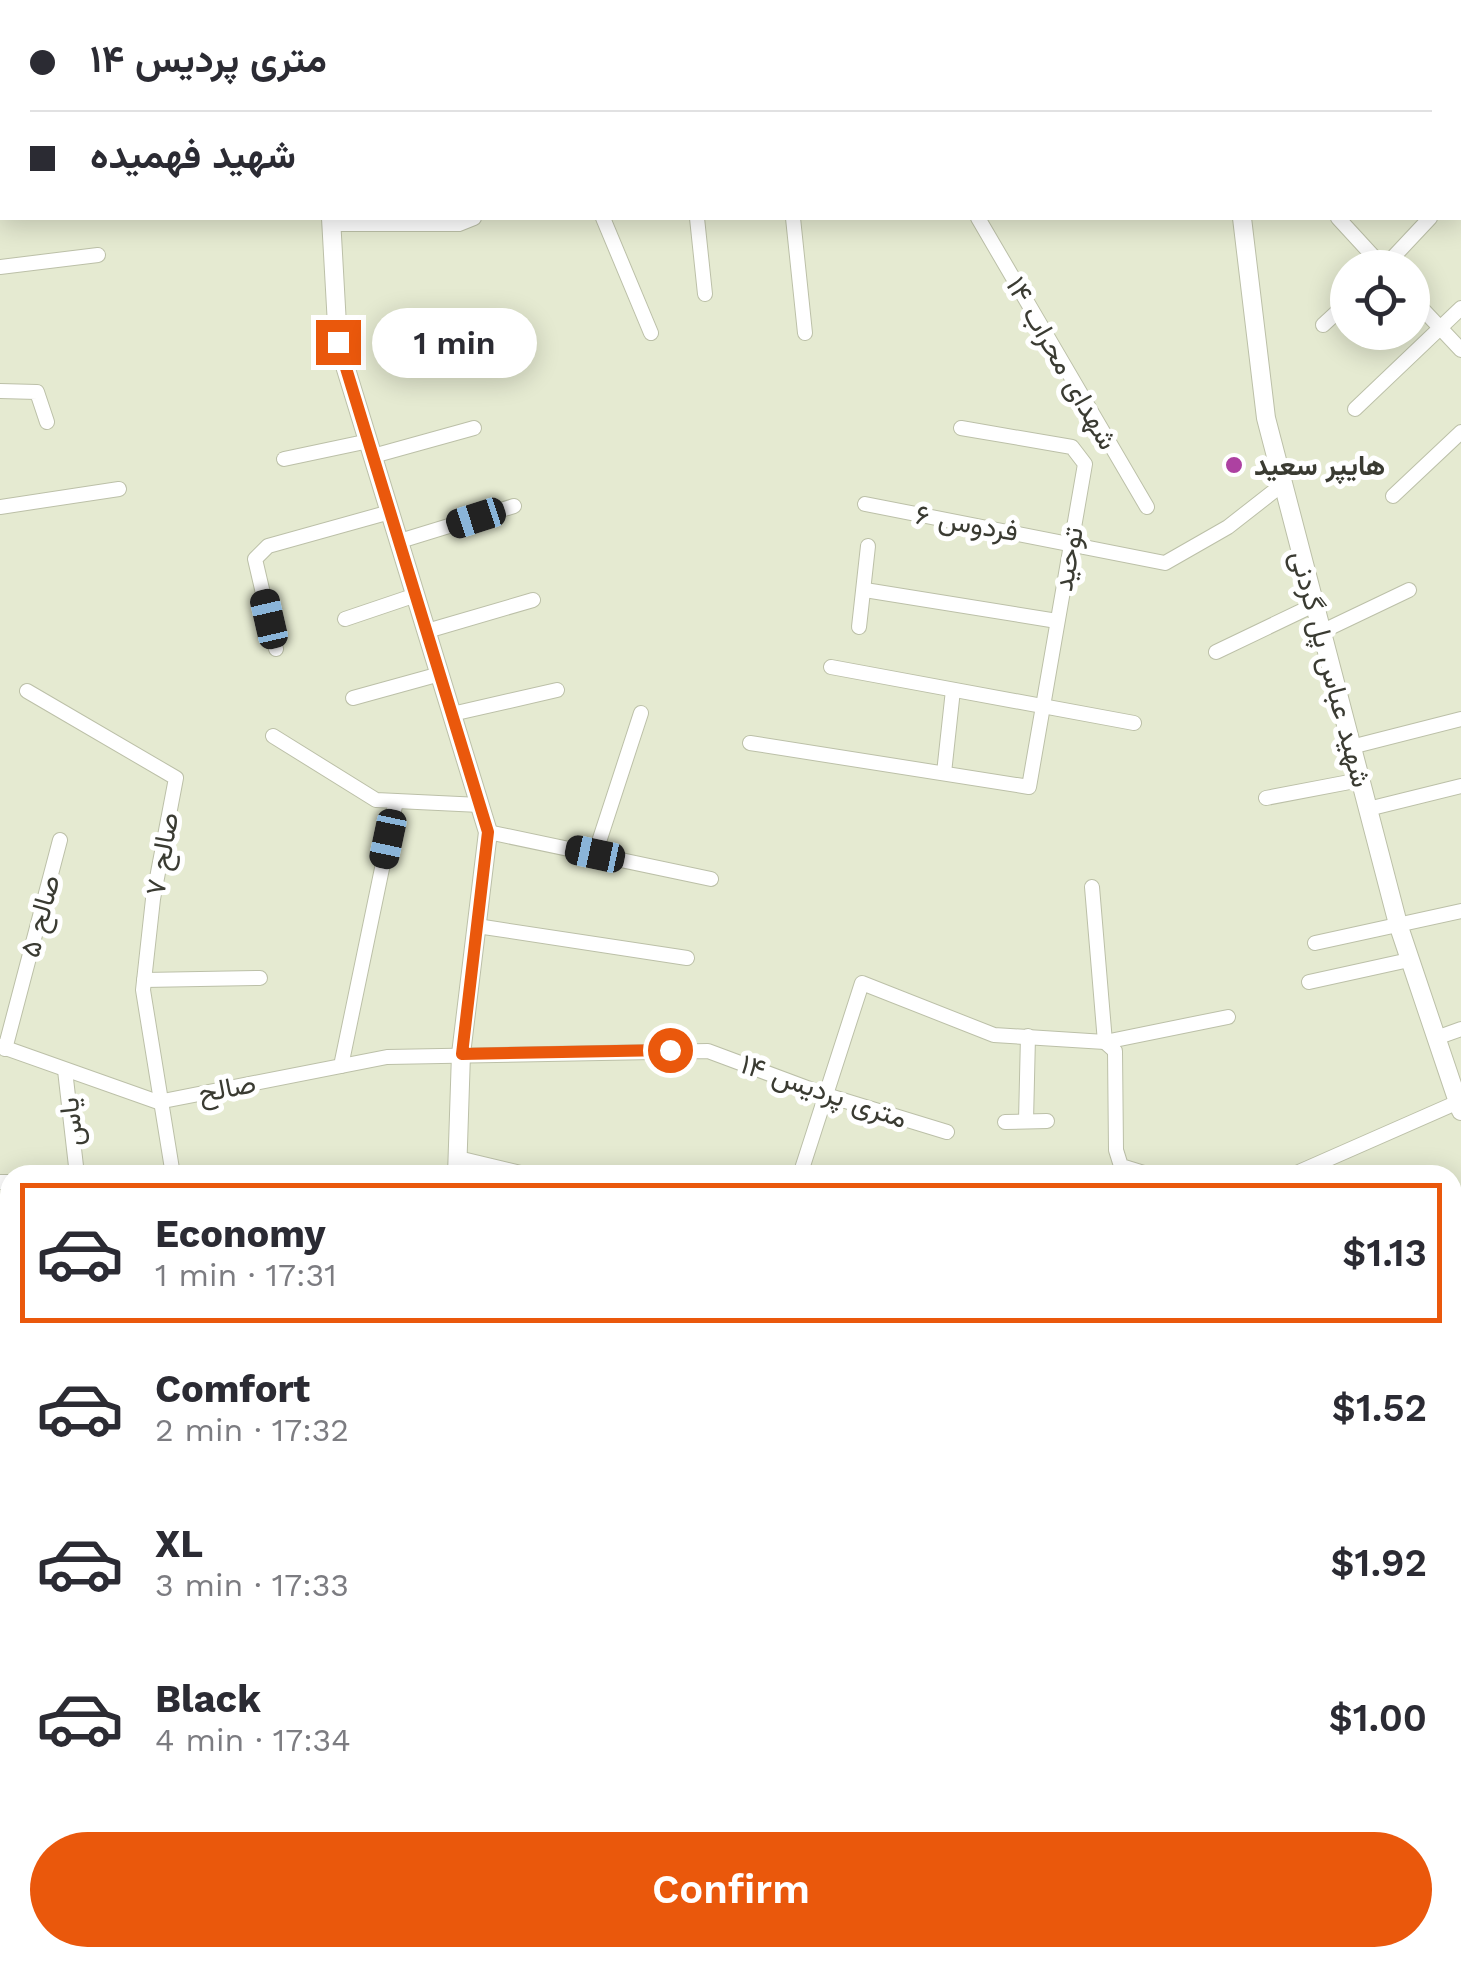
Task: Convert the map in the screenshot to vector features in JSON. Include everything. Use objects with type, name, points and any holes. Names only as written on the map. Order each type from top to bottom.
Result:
[{"type":"street","points":[[604,220],[651,333]]},
{"type":"street","points":[[697,220],[704,294]]},
{"type":"street","points":[[793,220],[806,333]]},
{"type":"street","name":"شهدای محراب ۱۴","points":[[979,220],[1147,507]]},
{"type":"street","name":"شهید عباس پل گردنی","points":[[1242,220],[1266,418],[1282,484],[1398,924],[1459,1106]]},
{"type":"street","points":[[1340,220],[1368,250]]},
{"type":"street","points":[[1400,250],[1428,220]]},
{"type":"street","points":[[458,1165],[462,1054],[488,832],[338,342],[331,221],[466,221]]},
{"type":"street","points":[[0,268],[98,254]]},
{"type":"street","points":[[1355,409],[1461,308]]},
{"type":"street","points":[[1430,317],[1461,350]]},
{"type":"street","points":[[1323,325],[1330,319]]},
{"type":"street","points":[[0,390],[37,392],[47,422]]},
{"type":"street","points":[[284,459],[371,449],[474,428]]},
{"type":"street","name":"توحید","points":[[944,773],[1028,786],[1085,464],[1072,447],[961,428]]},
{"type":"street","points":[[1393,496],[1461,432]]},
{"type":"street","name":"فردوس ۶","points":[[865,504],[1165,563],[1228,527],[1282,484]]},
{"type":"street","points":[[0,507],[119,488]]},
{"type":"street","points":[[400,542],[514,506]]},
{"type":"street","points":[[276,649],[255,559],[268,546],[390,512]]},
{"type":"street","points":[[859,628],[868,546]]},
{"type":"street","points":[[865,590],[1057,621]]},
{"type":"street","points":[[1321,632],[1409,590]]},
{"type":"street","points":[[344,618],[416,595]]},
{"type":"street","points":[[427,631],[534,600]]},
{"type":"street","points":[[1216,652],[1314,604]]},
{"type":"street","points":[[831,667],[1134,723]]},
{"type":"street","points":[[353,698],[440,674]]},
{"type":"street","points":[[452,714],[557,690]]},
{"type":"street","points":[[750,743],[944,773],[953,690]]},
{"type":"street","name":"صالح ۷","points":[[26,691],[176,778],[153,899],[144,980],[158,1102],[170,1165]]},
{"type":"street","points":[[595,854],[641,713]]},
{"type":"street","points":[[1352,747],[1461,719]]},
{"type":"street","points":[[273,736],[376,800],[480,805]]},
{"type":"street","points":[[1266,798],[1360,780]]},
{"type":"street","points":[[1368,808],[1461,786]]},
{"type":"street","points":[[342,1066],[396,801]]},
{"type":"street","points":[[488,832],[711,879]]},
{"type":"street","name":"صالح ۵","points":[[3,1048],[60,840]]},
{"type":"street","points":[[1092,887],[1106,1042],[1116,1051],[1116,1150],[1121,1165]]},
{"type":"street","points":[[1315,943],[1461,910]]},
{"type":"street","points":[[477,926],[687,958]]},
{"type":"street","points":[[1309,982],[1409,960]]},
{"type":"street","points":[[144,980],[260,978]]},
{"type":"street","points":[[803,1165],[862,983],[994,1035],[1106,1042],[1228,1017]]},
{"type":"street","points":[[1436,1038],[1461,1029]]},
{"type":"street","points":[[1026,1121],[1028,1036]]},
{"type":"street","name":"صالح","points":[[3,1048],[158,1102],[387,1056],[462,1054]]},
{"type":"street","name":"۱۴ متری پردیس","points":[[462,1054],[708,1051],[826,1095],[947,1132]]},
{"type":"street","name":"یاس","points":[[65,1070],[75,1165]]},
{"type":"street","points":[[1316,1165],[1459,1106]]},
{"type":"street","points":[[1005,1122],[1048,1121]]},
{"type":"place","name":"هایپر سعید","points":[[1234,465]]},
{"type":"route","points":[[338,342],[488,832],[462,1054],[670,1050]]}]
